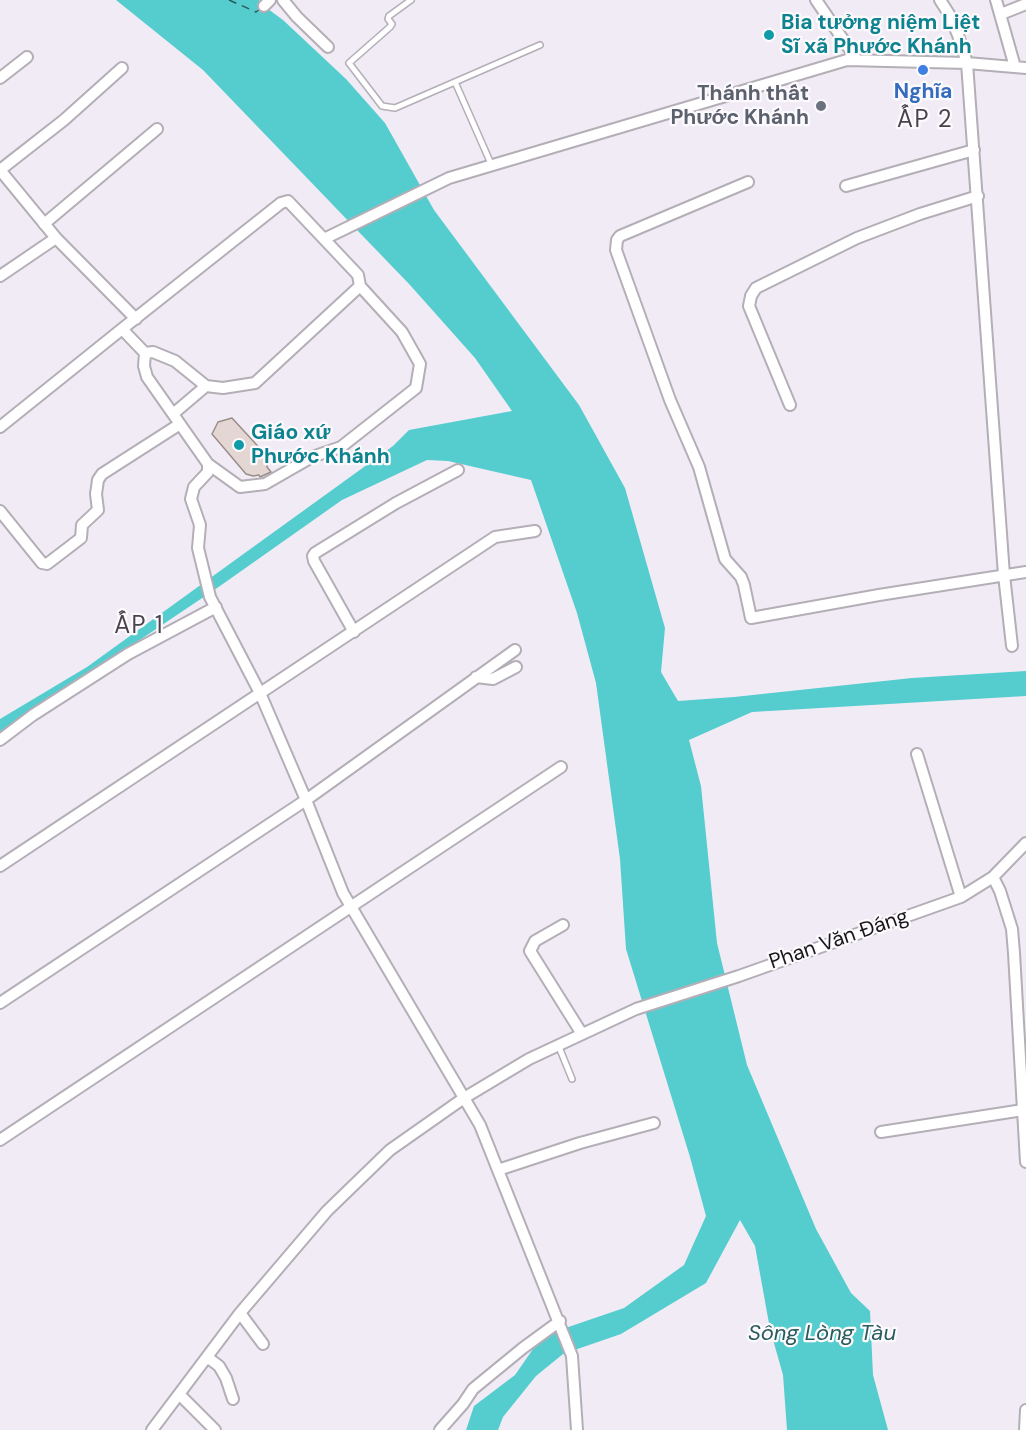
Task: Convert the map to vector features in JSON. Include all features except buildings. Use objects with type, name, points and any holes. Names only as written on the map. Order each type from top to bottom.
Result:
[{"type":"street","points":[[283,0],[328,47]]},
{"type":"street","points":[[816,0],[857,60]]},
{"type":"street","points":[[940,0],[949,14],[967,63],[1004,575],[1012,646]]},
{"type":"street","points":[[324,239],[449,178],[847,60],[967,63],[1021,67],[996,0]]},
{"type":"street","points":[[1001,14],[1026,4]]},
{"type":"street","points":[[0,78],[27,57]]},
{"type":"street","points":[[122,68],[64,120],[0,170],[56,238],[136,319]]},
{"type":"street","points":[[44,224],[157,129]]},
{"type":"street","points":[[846,186],[974,150]]},
{"type":"street","points":[[748,182],[620,236],[616,250],[655,358],[699,467],[725,559],[741,577],[744,585],[751,618],[1026,572]]},
{"type":"street","points":[[790,405],[749,306],[756,288],[856,238],[920,214],[978,196]]},
{"type":"street","points":[[0,427],[122,329],[281,203],[288,201],[358,276],[360,286],[402,332],[420,364],[416,388],[341,447],[312,457],[265,484],[240,487],[208,464],[147,377],[144,366],[145,354],[122,329]]},
{"type":"street","points":[[0,276],[56,238]]},
{"type":"street","points":[[145,354],[153,352],[175,362],[206,386],[222,388],[255,383],[360,286]]},
{"type":"street","points":[[0,511],[45,564],[81,538],[82,525],[98,510],[96,494],[98,480],[102,474],[176,419],[206,386]]},
{"type":"street","points":[[208,464],[208,472],[194,488],[191,499],[200,525],[198,548],[213,602],[260,693],[306,800],[335,876],[350,907],[480,1125],[572,1356],[577,1430]]},
{"type":"street","points":[[354,632],[313,556],[396,503],[458,470]]},
{"type":"street","points":[[0,866],[495,537],[536,531]]},
{"type":"street","points":[[0,740],[33,715],[213,602]]},
{"type":"street","points":[[0,1003],[306,800],[514,650]]},
{"type":"street","points":[[476,677],[492,679],[516,667]]},
{"type":"street","points":[[917,754],[961,897]]},
{"type":"street","points":[[0,1140],[561,767]]},
{"type":"street","name":"Phan Văn Đáng","points":[[152,1430],[207,1356],[243,1317],[334,1203],[390,1150],[467,1102],[529,1059],[559,1047],[636,1009],[739,976],[961,897],[993,877],[1026,843]]},
{"type":"street","points":[[993,877],[1012,929],[1026,1162]]},
{"type":"street","points":[[563,925],[535,941],[530,951],[582,1034]]},
{"type":"street","points":[[881,1132],[1023,1110]]},
{"type":"street","points":[[498,1170],[580,1143],[654,1123]]},
{"type":"street","points":[[243,1317],[260,1340]]},
{"type":"street","points":[[440,1430],[473,1389],[506,1362],[561,1324]]},
{"type":"street","points":[[207,1356],[219,1366],[233,1399]]},
{"type":"street","points":[[179,1394],[215,1430]]},
{"type":"street","points":[[1025,1430],[1026,1410]]},
{"type":"lane","points":[[411,0],[389,16],[392,24],[390,27],[349,63],[382,106],[395,108],[540,45]]},
{"type":"lane","points":[[455,82],[492,166]]},
{"type":"lane","points":[[559,1047],[572,1079]]},
{"type":"water","name":"Sông Lòng Tàu","points":[[116,0],[259,0],[346,79],[385,123],[434,210],[579,405],[625,488],[665,628],[661,672],[678,701],[912,678],[1026,671],[1026,696],[752,712],[689,740],[701,786],[717,943],[747,1065],[816,1229],[851,1293],[870,1311],[873,1375],[888,1430],[787,1430],[783,1375],[770,1329],[755,1246],[740,1220],[706,1283],[621,1334],[563,1354],[536,1376],[503,1417],[498,1430],[466,1430],[474,1406],[515,1375],[542,1336],[624,1308],[684,1265],[706,1216],[626,949],[620,859],[596,683],[577,613],[531,480],[448,461],[427,460],[342,500],[220,586],[0,734],[0,719],[87,667],[393,446],[409,430],[512,411],[475,358],[410,285],[203,70]]},
{"type":"ferry route","points":[[229,0],[256,12],[260,9]]},
{"type":"place","name":"Bia tưởng niệm Liệt Sĩ xã Phước Khánh","points":[[769,35]]},
{"type":"place","name":"Nghĩa","points":[[923,70]]},
{"type":"place","name":"Thánh thất Phước Khánh","points":[[821,106]]},
{"type":"place","name":"Giáo xứ Phước Khánh","points":[[239,445]]},
{"type":"district","name":"ẤP 2","points":[[925,121]]},
{"type":"district","name":"ẤP 1","points":[[139,627]]}]
